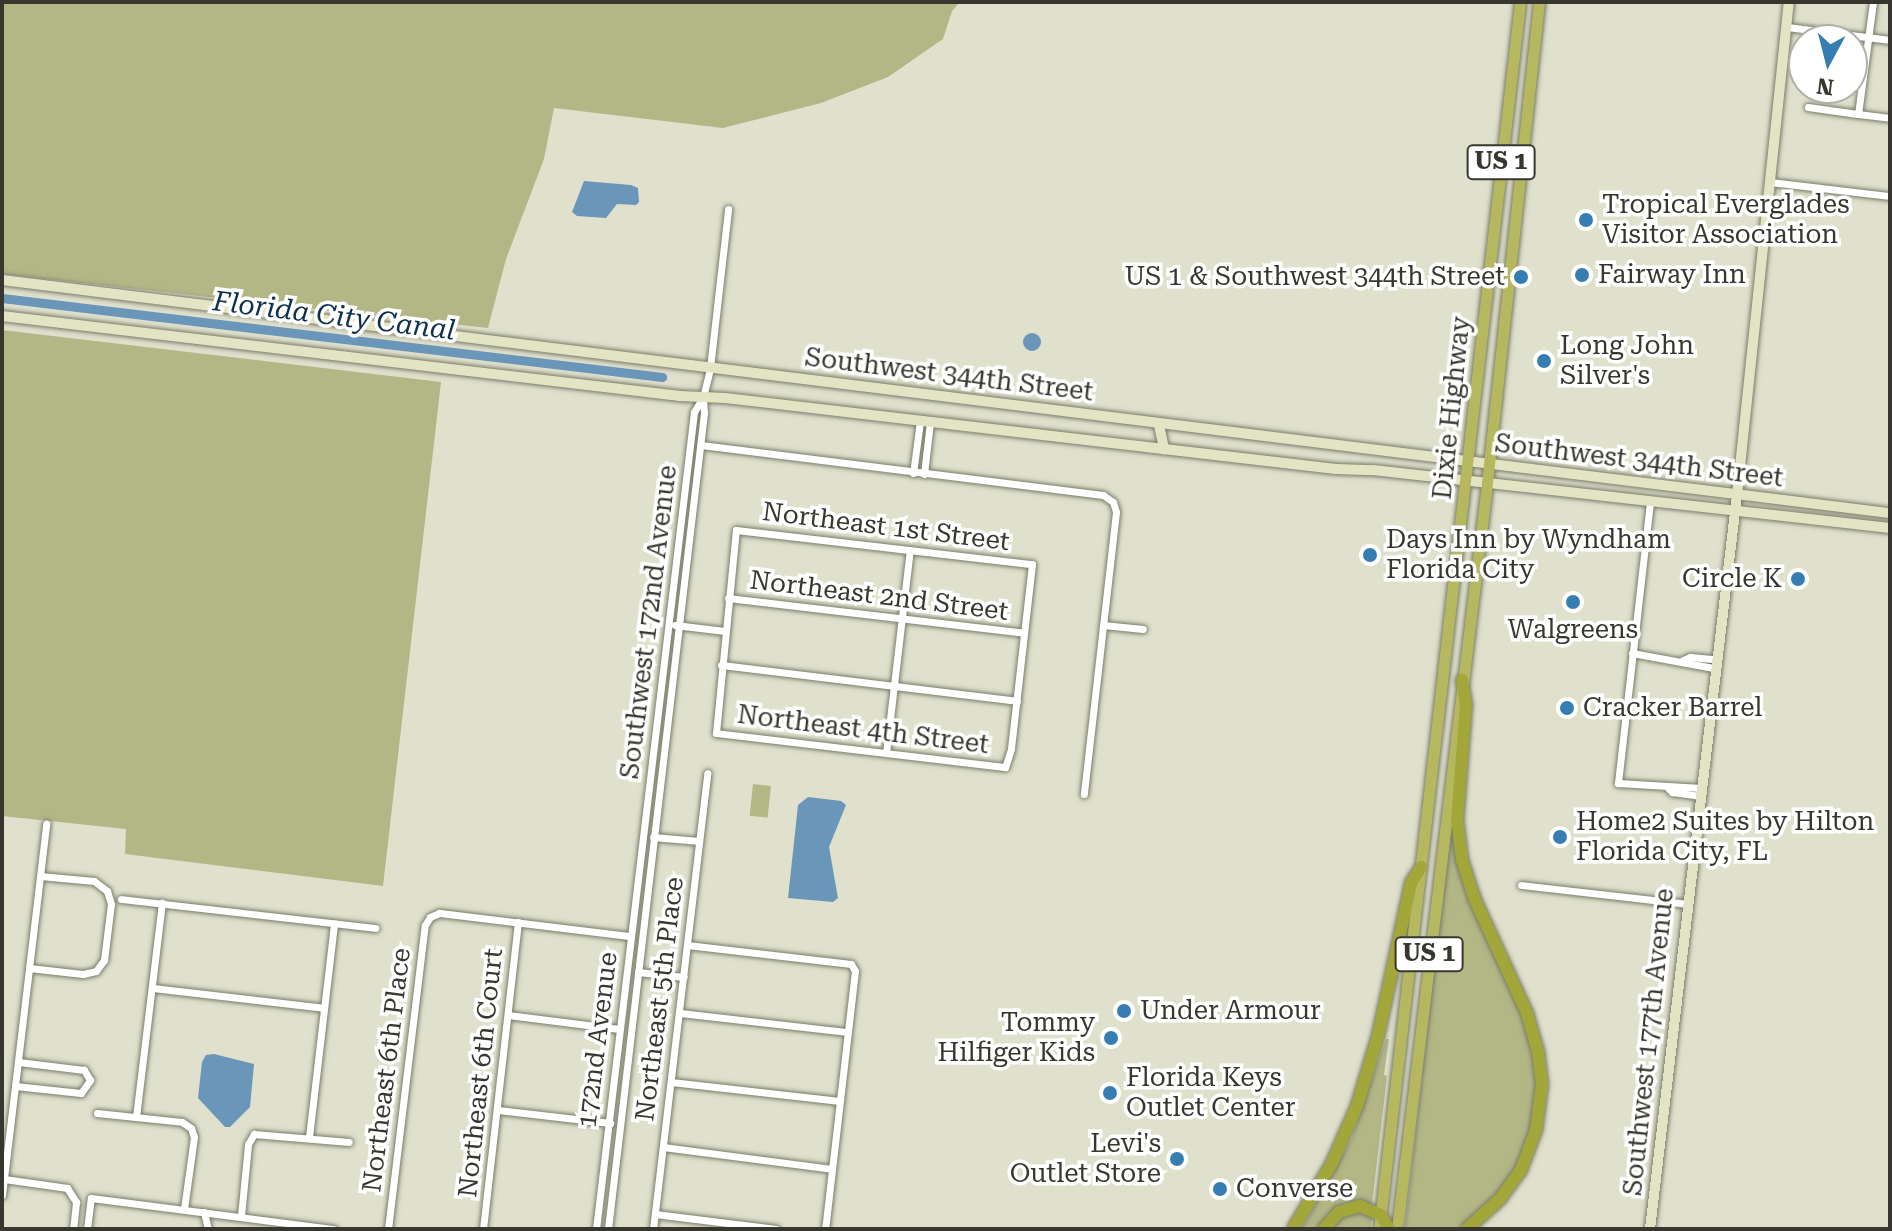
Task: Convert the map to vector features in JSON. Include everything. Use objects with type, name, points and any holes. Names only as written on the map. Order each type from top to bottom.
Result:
[{"type":"highway","name":"Dixie Highway","points":[[1421,867],[1520,2]]},
{"type":"highway","name":"Dixie Highway","points":[[1462,680],[1487,483],[1539,2]]},
{"type":"highway","name":"US 1","points":[[1397,1229],[1462,680]]},
{"type":"highway","points":[[1462,680],[1466,704],[1457,820],[1462,860],[1475,900],[1527,1013],[1538,1052],[1542,1084],[1536,1130],[1521,1170],[1501,1198],[1467,1229]]},
{"type":"highway","name":"US 1","points":[[1380,1222],[1421,867]]},
{"type":"highway","points":[[1293,1229],[1332,1163],[1362,1091],[1378,1036],[1411,883],[1421,867]]},
{"type":"highway","points":[[1324,1229],[1349,1207],[1366,1207],[1389,1229]]},
{"type":"main road","name":"Southwest 177th Avenue","points":[[1650,1229],[1737,495],[1789,2]]},
{"type":"main road","name":"Southwest 344th Street","points":[[2,280],[1890,513]]},
{"type":"main road","name":"Southwest 344th Street","points":[[2,316],[1151,448],[1890,528]]},
{"type":"main road","points":[[1151,448],[1159,425]]},
{"type":"main road","points":[[1159,425],[1164,449]]},
{"type":"street","points":[[1858,114],[1873,2]]},
{"type":"street","points":[[1787,27],[1890,40]]},
{"type":"street","points":[[1808,107],[1890,118]]},
{"type":"street","points":[[1770,182],[1890,196]]},
{"type":"street","name":"Southwest 172nd Avenue","points":[[652,855],[701,445],[703,397],[710,368],[728,209]]},
{"type":"street","name":"Southwest 172nd Avenue","points":[[640,855],[694,412],[703,397]]},
{"type":"street","points":[[913,473],[925,421]]},
{"type":"street","points":[[924,474],[925,421]]},
{"type":"street","points":[[701,445],[716,450],[1108,498],[1116,512],[1084,794]]},
{"type":"street","points":[[1650,502],[1618,783],[1668,788],[1677,794],[1700,792]]},
{"type":"street","name":"Northeast 1st Street","points":[[728,598],[736,530],[1032,564],[1024,633]]},
{"type":"street","points":[[886,753],[910,550]]},
{"type":"street","points":[[728,598],[721,665],[1017,701],[1024,633]]},
{"type":"street","name":"Northeast 2nd Street","points":[[728,598],[1024,633]]},
{"type":"street","points":[[670,624],[725,631]]},
{"type":"street","points":[[1103,625],[1143,629]]},
{"type":"street","points":[[1632,653],[1683,660],[1692,665],[1715,664]]},
{"type":"street","name":"Northeast 4th Street","points":[[721,665],[716,733],[1005,767],[1011,749],[1017,701]]},
{"type":"street","name":"Northeast 5th Place","points":[[653,1229],[707,773]]},
{"type":"street","points":[[2,1195],[46,824]]},
{"type":"street","points":[[642,837],[699,841]]},
{"type":"street","name":"172nd Avenue","points":[[596,1229],[640,855]]},
{"type":"street","name":"172nd Avenue","points":[[608,1229],[652,855]]},
{"type":"street","points":[[29,968],[83,974],[96,971],[104,960],[111,904],[107,891],[94,881],[40,876]]},
{"type":"street","points":[[1521,885],[1687,904]]},
{"type":"street","points":[[121,899],[375,928]]},
{"type":"street","points":[[136,1117],[162,903]]},
{"type":"street","name":"Northeast 6th Place","points":[[388,1229],[425,925],[430,917],[439,913],[518,922]]},
{"type":"street","points":[[518,922],[630,936]]},
{"type":"street","name":"Northeast 6th Court","points":[[483,1229],[518,922]]},
{"type":"street","points":[[309,1137],[334,923]]},
{"type":"street","points":[[687,945],[851,964],[855,971],[825,1229]]},
{"type":"street","points":[[638,972],[684,977]]},
{"type":"street","points":[[152,988],[324,1008]]},
{"type":"street","points":[[680,1013],[848,1032]]},
{"type":"street","points":[[508,1015],[619,1029]]},
{"type":"street","points":[[15,1086],[81,1093],[90,1080],[84,1070],[18,1062]]},
{"type":"street","points":[[671,1082],[840,1101]]},
{"type":"street","points":[[498,1110],[621,1124]]},
{"type":"street","points":[[97,1113],[182,1122],[191,1128],[194,1137],[184,1209]]},
{"type":"street","points":[[241,1216],[248,1144],[254,1134],[349,1142]]},
{"type":"street","points":[[663,1147],[832,1169]]},
{"type":"street","points":[[4,1179],[67,1188],[76,1202],[73,1229]]},
{"type":"street","points":[[87,1229],[91,1198],[334,1228]]},
{"type":"street","points":[[204,1212],[211,1229]]},
{"type":"street","points":[[655,1214],[776,1229]]},
{"type":"street","points":[[211,1229],[221,1215]]},
{"type":"green space","points":[[2,2],[960,2],[952,11],[943,39],[888,77],[821,103],[723,128],[554,108],[544,159],[506,259],[488,328],[2,274]]},
{"type":"green space","points":[[2,330],[441,382],[383,886],[125,854],[126,829],[2,816]]},
{"type":"green space","points":[[753,784],[771,786],[768,818],[750,816]]},
{"type":"green space","points":[[1449,836],[1454,837],[1526,1023],[1537,1075],[1534,1120],[1518,1164],[1500,1191],[1468,1221],[1457,1229],[1405,1229]]},
{"type":"green space","points":[[1386,1039],[1389,1039],[1384,1075],[1387,1076],[1372,1204],[1358,1201],[1345,1203],[1331,1212],[1317,1229],[1302,1229],[1352,1138]]},
{"type":"green space","points":[[1355,1210],[1372,1213],[1371,1229],[1328,1229],[1337,1219]]},
{"type":"water","points":[[584,181],[631,185],[638,188],[639,202],[636,205],[617,204],[606,218],[577,216],[572,212]]},
{"type":"water","points":[[1028,333],[1036,333],[1041,342],[1039,349],[1028,351],[1023,346],[1023,338]]},
{"type":"water","points":[[808,797],[841,801],[846,805],[829,847],[838,898],[833,902],[788,898],[798,805]]},
{"type":"water","points":[[214,1054],[254,1064],[250,1107],[230,1127],[225,1127],[198,1098],[202,1062],[206,1055]]},
{"type":"waterway","name":"Florida City Canal","points":[[2,298],[662,377]]},
{"type":"place","name":"Tropical Everglades Visitor Association","points":[[1586,220]]},
{"type":"place","name":"Fairway Inn","points":[[1582,275]]},
{"type":"place","name":"US 1 & Southwest 344th Street","points":[[1521,277]]},
{"type":"place","name":"Long John Silver's","points":[[1544,361]]},
{"type":"place","name":"Days Inn by Wyndham Florida City","points":[[1370,555]]},
{"type":"place","name":"Circle K","points":[[1798,579]]},
{"type":"place","name":"Walgreens","points":[[1573,602]]},
{"type":"place","name":"Cracker Barrel","points":[[1567,708]]},
{"type":"place","name":"Home2 Suites by Hilton Florida City, FL","points":[[1560,837]]},
{"type":"place","name":"Under Armour","points":[[1124,1011]]},
{"type":"place","name":"Tommy Hilfiger Kids","points":[[1111,1038]]},
{"type":"place","name":"Florida Keys Outlet Center","points":[[1110,1093]]},
{"type":"place","name":"Levi's Outlet Store","points":[[1177,1159]]},
{"type":"place","name":"Converse","points":[[1220,1189]]}]
